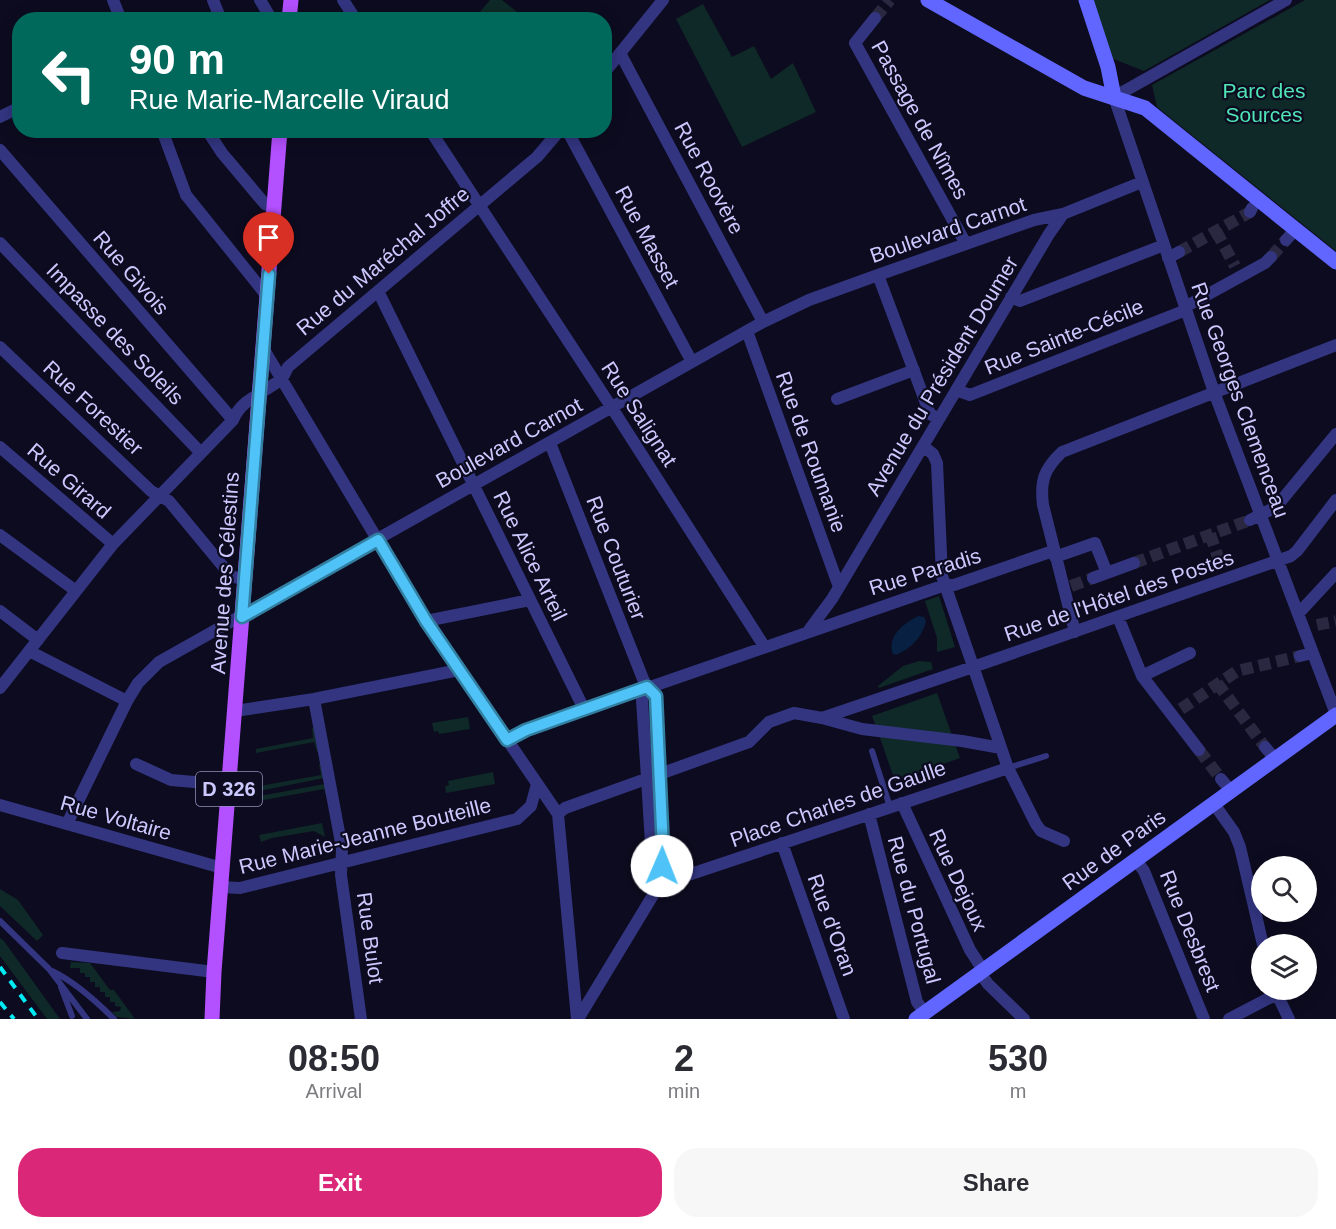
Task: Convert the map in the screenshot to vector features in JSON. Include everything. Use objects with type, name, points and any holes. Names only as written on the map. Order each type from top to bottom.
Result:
[{"type":"main road","name":"Avenue des Célestins","points":[[212,1019],[279,138]]},
{"type":"street","points":[[612,63],[663,0]]},
{"type":"street","points":[[928,0],[1084,88],[1145,108],[1291,235],[1336,262]]},
{"type":"street","points":[[1086,0],[1108,67],[1114,97]]},
{"type":"street","points":[[1114,97],[1286,0]]},
{"type":"street","name":"Passage de Nîmes","points":[[875,18],[855,43],[966,244]]},
{"type":"street","name":"Rue Roovère","points":[[620,53],[762,322]]},
{"type":"street","name":"Rue Georges Clemenceau","points":[[1114,97],[1164,245],[1174,255],[1185,308],[1255,518],[1278,561],[1336,715]]},
{"type":"street","points":[[165,138],[186,195],[267,296]]},
{"type":"street","points":[[212,138],[265,204],[274,209]]},
{"type":"street","name":"Rue Salignat","points":[[435,138],[764,646]]},
{"type":"street","name":"Rue du Maréchal Joffre","points":[[0,688],[113,544],[233,420],[236,411],[260,392],[282,379],[288,368],[537,157],[553,138]]},
{"type":"street","name":"Rue Masset","points":[[571,138],[692,362]]},
{"type":"street","name":"Rue Givois","points":[[0,150],[233,420]]},
{"type":"street","points":[[1064,214],[1142,182]]},
{"type":"street","name":"Boulevard Carnot","points":[[67,824],[127,701],[138,683],[159,662],[762,322],[809,300],[878,274],[1034,220],[1064,214]]},
{"type":"street","name":"Avenue du Président Doumer","points":[[809,631],[839,587],[1049,234],[1064,214]]},
{"type":"street","name":"Impasse des Soleils","points":[[0,243],[201,453]]},
{"type":"street","points":[[1011,297],[1020,301],[1164,245]]},
{"type":"street","name":"Rue Sainte-Cécile","points":[[956,390],[970,395],[1185,308],[1238,271],[1264,263],[1270,257]]},
{"type":"street","points":[[878,274],[930,414],[939,419]]},
{"type":"street","name":"Rue Alice Arteil","points":[[378,291],[584,709]]},
{"type":"street","name":"Rue de Roumanie","points":[[747,331],[839,587]]},
{"type":"street","points":[[1075,632],[1067,587],[1054,554],[1041,489],[1045,473],[1051,462],[1062,452],[1336,345]]},
{"type":"street","name":"Rue Forestier","points":[[0,348],[159,496],[169,501],[231,576],[245,580]]},
{"type":"street","points":[[263,348],[426,621],[556,812],[578,1019]]},
{"type":"street","points":[[837,399],[914,370]]},
{"type":"street","points":[[233,420],[258,417]]},
{"type":"street","points":[[1255,518],[1276,507],[1336,434]]},
{"type":"street","name":"Rue Couturier","points":[[550,443],[647,687]]},
{"type":"street","points":[[923,446],[933,454],[937,463],[942,576],[1008,768],[1041,831],[1064,841]]},
{"type":"street","name":"Rue Girard","points":[[0,447],[113,544]]},
{"type":"street","name":"Rue de l'Hôtel des Postes","points":[[973,667],[1118,617],[1224,574],[1291,556],[1336,500]]},
{"type":"street","points":[[0,535],[76,591]]},
{"type":"street","name":"Rue Paradis","points":[[809,631],[945,585],[954,585],[1095,543],[1107,573]]},
{"type":"street","points":[[1093,578],[1134,563]]},
{"type":"street","points":[[1298,614],[1336,573]]},
{"type":"street","points":[[426,621],[530,600]]},
{"type":"street","points":[[0,611],[38,640]]},
{"type":"street","points":[[1118,617],[1142,676],[1177,712],[1199,750]]},
{"type":"street","points":[[1304,628],[1317,625]]},
{"type":"street","points":[[507,740],[526,730],[584,709],[809,631]]},
{"type":"street","points":[[29,651],[127,701]]},
{"type":"street","points":[[1142,676],[1190,653]]},
{"type":"street","points":[[1300,656],[1313,653]]},
{"type":"street","name":"Place Charles de Gaulle","points":[[822,717],[973,667]]},
{"type":"street","points":[[235,711],[314,699],[459,670]]},
{"type":"street","points":[[578,1019],[661,882],[663,850],[656,696],[647,687]]},
{"type":"street","points":[[647,687],[642,700],[646,778],[652,860],[661,882]]},
{"type":"street","name":"Rue Bulot","points":[[314,699],[342,848],[341,875],[362,1019]]},
{"type":"street","name":"Place Charles de Gaulle","points":[[556,812],[749,742],[769,722],[794,712],[822,717],[862,729],[1001,748]]},
{"type":"street","name":"Rue de Paris","points":[[921,1016],[1214,804],[1231,791],[1270,753],[1336,715]]},
{"type":"street","points":[[136,764],[171,780],[229,785]]},
{"type":"street","name":"Place Charles de Gaulle","points":[[661,882],[682,877],[1008,768]]},
{"type":"street","points":[[1221,779],[1231,791]]},
{"type":"street","name":"Rue Marie-Jeanne Bouteille","points":[[221,887],[240,888],[518,819],[531,806],[537,784]]},
{"type":"street","name":"Rue Dejoux","points":[[902,803],[988,984],[1024,1019]]},
{"type":"street","name":"Rue Voltaire","points":[[0,804],[222,868]]},
{"type":"street","points":[[1214,804],[1234,832],[1240,847],[1260,934]]},
{"type":"street","name":"Rue du Portugal","points":[[869,814],[921,1016]]},
{"type":"street","name":"Rue d'Oran","points":[[782,843],[844,1019]]},
{"type":"street","name":"Rue Desbrest","points":[[1136,860],[1144,871],[1204,1019]]},
{"type":"street","points":[[62,953],[214,972]]},
{"type":"street","points":[[1228,1019],[1262,1000]]},
{"type":"street","points":[[1280,1000],[1289,1019]]},
{"type":"lane","points":[[872,751],[890,807]]},
{"type":"lane","points":[[1008,768],[1046,756]]},
{"type":"lane","points":[[0,921],[49,969],[86,1019]]},
{"type":"lane","points":[[49,969],[65,977],[114,1019]]},
{"type":"lane","points":[[59,981],[72,1016]]},
{"type":"green space","points":[[490,0],[502,0],[517,12],[480,12]]},
{"type":"green space","points":[[1092,0],[1270,0],[1144,71],[1111,58]]},
{"type":"green space","name":"Parc des Sources","points":[[1305,0],[1336,0],[1336,251],[1157,107],[1152,85]]},
{"type":"green space","points":[[703,4],[732,57],[754,46],[771,79],[793,63],[816,112],[742,147],[676,19]]},
{"type":"green space","points":[[939,596],[955,647],[937,652],[937,638],[925,601]]},
{"type":"green space","points":[[919,661],[931,662],[933,669],[879,688],[878,686],[903,666]]},
{"type":"green space","points":[[937,693],[953,738],[877,729],[872,716]]},
{"type":"green space","points":[[468,717],[470,729],[439,734],[438,731],[434,732],[432,723]]},
{"type":"green space","points":[[312,728],[314,728],[318,752],[314,742],[256,753],[256,749],[313,738]]},
{"type":"green space","points":[[879,735],[954,741],[960,758],[895,781]]},
{"type":"green space","points":[[319,764],[321,764],[324,778],[254,792],[254,787],[321,775]]},
{"type":"green space","points":[[493,772],[495,784],[446,793],[445,786],[449,785],[448,781]]},
{"type":"green space","points":[[325,784],[327,799],[324,789],[253,802],[254,797]]},
{"type":"green space","points":[[322,823],[325,837],[314,831],[261,842],[259,835]]},
{"type":"green space","points":[[0,889],[18,900],[43,935],[37,941],[0,906]]},
{"type":"green space","points":[[0,938],[60,1019],[47,1019],[0,956]]},
{"type":"green space","points":[[71,962],[90,963],[135,1019],[117,1017],[112,1012],[120,1011],[121,1007],[115,1006],[115,1002],[110,1002],[110,997],[105,997],[105,992],[100,992],[100,987],[95,987],[95,982],[90,982],[90,977],[85,977],[85,973],[80,973],[80,968],[70,968]]},
{"type":"water","points":[[918,616],[924,617],[926,621],[919,637],[906,649],[896,655],[893,654],[891,648],[894,636],[907,622]]},
{"type":"tunnel","points":[[875,18],[890,0]]},
{"type":"tunnel","points":[[1179,252],[1250,212]]},
{"type":"tunnel","points":[[1216,231],[1235,266]]},
{"type":"tunnel","points":[[1271,257],[1286,240]]},
{"type":"tunnel","points":[[1134,563],[1250,520]]},
{"type":"tunnel","points":[[1210,534],[1222,569]]},
{"type":"tunnel","points":[[1071,586],[1093,578]]},
{"type":"tunnel","points":[[1317,625],[1336,621]]},
{"type":"tunnel","points":[[1181,709],[1237,671],[1300,656]]},
{"type":"tunnel","points":[[1217,683],[1265,747]]},
{"type":"tunnel","points":[[1199,750],[1221,779]]},
{"type":"railway","points":[[0,967],[38,1019]]},
{"type":"railway","points":[[0,1002],[14,1019]]},
{"type":"route","points":[[269,274],[242,617],[378,540],[426,621],[507,740],[526,730],[647,687],[656,696],[662,866]]}]
